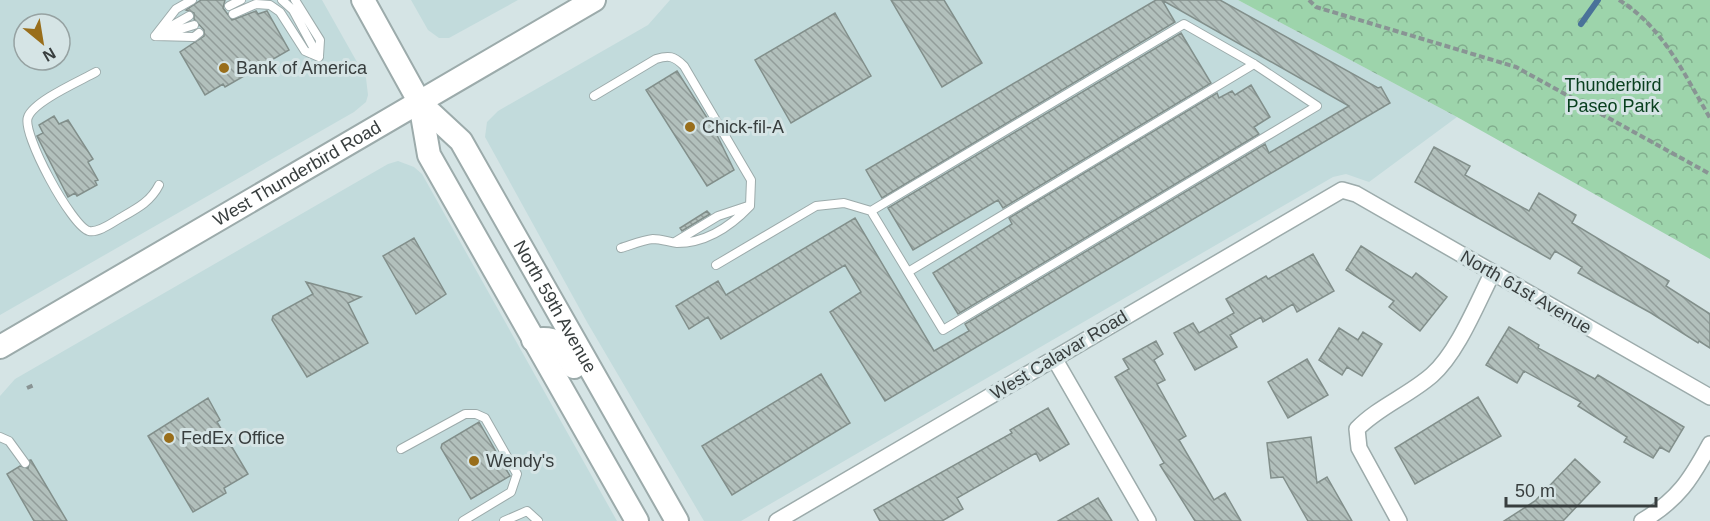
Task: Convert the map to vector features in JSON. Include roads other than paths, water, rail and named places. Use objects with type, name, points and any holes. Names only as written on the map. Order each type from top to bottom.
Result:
[{"type":"main road","name":"North 59th Avenue","points":[[363,0],[420,103],[461,141],[677,521]]},
{"type":"main road","name":"West Thunderbird Road","points":[[0,347],[594,0]]},
{"type":"main road","name":"North 59th Avenue","points":[[420,103],[429,155],[637,521]]},
{"type":"main road","points":[[533,340],[548,337],[554,339],[561,346],[582,382],[609,401]]},
{"type":"street","name":"North 61st Avenue","points":[[1342,190],[1356,195],[1493,272],[1710,397]]},
{"type":"street","name":"West Calavar Road","points":[[777,521],[1342,190]]},
{"type":"street","points":[[1399,521],[1359,448],[1357,429],[1368,418],[1411,392],[1434,374],[1452,348],[1493,272]]},
{"type":"street","points":[[1054,358],[1148,521]]},
{"type":"street","points":[[1642,521],[1671,502],[1690,481],[1710,444]]},
{"type":"lane","points":[[155,36],[176,9],[192,0]]},
{"type":"lane","points":[[229,6],[241,0]]},
{"type":"lane","points":[[282,0],[293,10],[319,57]]},
{"type":"lane","points":[[295,0],[320,40],[319,57]]},
{"type":"lane","points":[[233,14],[256,4],[270,5],[285,18],[305,51],[319,57]]},
{"type":"lane","points":[[155,36],[189,16]]},
{"type":"lane","points":[[716,265],[816,206],[844,203],[871,211],[943,330],[1317,106],[1254,64],[1184,24],[871,211]]},
{"type":"lane","points":[[155,36],[194,25]]},
{"type":"lane","points":[[155,36],[194,36],[199,33]]},
{"type":"lane","points":[[594,96],[656,59],[666,56],[675,57],[684,66],[751,180],[750,206],[736,220],[713,235],[693,242],[674,243],[652,239],[621,248]]},
{"type":"lane","points":[[908,272],[1254,64]]},
{"type":"lane","points":[[96,72],[33,110],[26,122],[30,141],[76,222],[88,231],[97,231],[146,203],[153,198],[159,185]]},
{"type":"lane","points":[[674,243],[718,216],[750,206]]},
{"type":"lane","points":[[401,450],[465,414],[476,414],[485,418],[517,474],[516,483],[512,492],[463,521]]},
{"type":"lane","points":[[0,437],[9,441],[25,464]]},
{"type":"lane","points":[[504,521],[527,512],[538,521]]},
{"type":"waterway","points":[[1581,24],[1598,0]]},
{"type":"place","name":"Bank of America","points":[[224,68]]},
{"type":"place","name":"Chick-fil-A","points":[[690,127]]},
{"type":"place","name":"FedEx Office","points":[[169,438]]},
{"type":"place","name":"Wendy's","points":[[474,461]]},
{"type":"park label","name":"Thunderbird Paseo Park","points":[[1613,95]]}]
